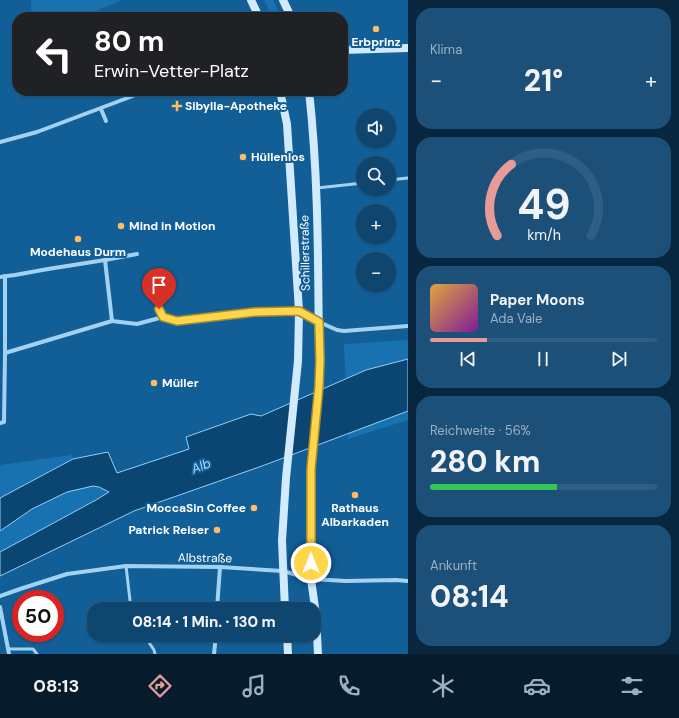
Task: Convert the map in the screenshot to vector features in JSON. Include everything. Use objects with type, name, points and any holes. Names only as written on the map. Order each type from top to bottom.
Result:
[{"type":"main road","points":[[251,0],[257,12]]},
{"type":"main road","points":[[283,0],[289,12]]},
{"type":"main road","points":[[348,50],[408,48]]},
{"type":"main road","name":"Schillerstraße","points":[[281,96],[287,124],[299,311],[296,392],[286,478],[282,541],[285,602]]},
{"type":"main road","name":"Schillerstraße","points":[[309,96],[312,118],[316,188],[320,360],[311,469],[311,579],[316,614],[318,654]]},
{"type":"main road","points":[[287,642],[288,654]]},
{"type":"street","points":[[0,142],[37,132],[134,96]]},
{"type":"street","points":[[101,109],[106,121]]},
{"type":"street","points":[[2,422],[5,353],[2,276],[136,254]]},
{"type":"street","points":[[105,260],[112,321]]},
{"type":"street","points":[[5,353],[112,321],[137,324],[163,317]]},
{"type":"street","points":[[319,322],[344,332],[408,326]]},
{"type":"street","name":"Albstraße","points":[[0,596],[67,574],[126,566],[220,567],[283,572],[311,579],[408,581]]},
{"type":"street","points":[[218,602],[220,567]]},
{"type":"street","points":[[0,607],[9,654]]},
{"type":"street","points":[[214,654],[215,642]]},
{"type":"lane","points":[[396,179],[408,178]]},
{"type":"lane","points":[[316,188],[356,184]]},
{"type":"lane","points":[[159,300],[159,309],[163,317],[177,321],[255,312],[299,311],[319,322]]},
{"type":"lane","points":[[126,566],[130,602]]},
{"type":"lane","points":[[149,642],[155,654]]},
{"type":"lane","points":[[8,649],[33,649],[37,654]]},
{"type":"shaded area","points":[[31,0],[122,0],[94,12],[31,12]]},
{"type":"shaded area","points":[[264,0],[273,0],[278,10],[270,12]]},
{"type":"shaded area","points":[[408,340],[408,420],[348,439],[344,344]]},
{"type":"shaded area","points":[[72,455],[73,459],[1,497],[0,465]]},
{"type":"shaded area","points":[[93,486],[109,491],[96,500],[0,552],[0,531],[32,509],[67,492]]},
{"type":"water","name":"Alb","points":[[408,359],[408,411],[262,466],[134,511],[0,576],[0,552],[109,492],[93,486],[67,492],[32,509],[0,531],[0,498],[73,459],[108,452],[117,473],[189,449],[186,437],[251,414],[261,416],[366,370]]},
{"type":"place","name":"Erbprinz","points":[[376,29]]},
{"type":"place","name":"Sibylla-Apotheke","points":[[177,106]]},
{"type":"place","name":"Hüllenlos","points":[[243,157]]},
{"type":"place","name":"Mind in Motion","points":[[121,226]]},
{"type":"place","name":"Modehaus Durm","points":[[78,239]]},
{"type":"place","name":"Müller","points":[[154,383]]},
{"type":"place","name":"Rathaus Albarkaden","points":[[355,495]]},
{"type":"place","name":"MoccaSin Coffee","points":[[254,508]]},
{"type":"place","name":"Patrick Reiser","points":[[217,530]]},
{"type":"route","points":[[159,309],[163,317],[177,321],[255,312],[299,311],[319,322],[319,386],[311,469],[311,563]]}]
